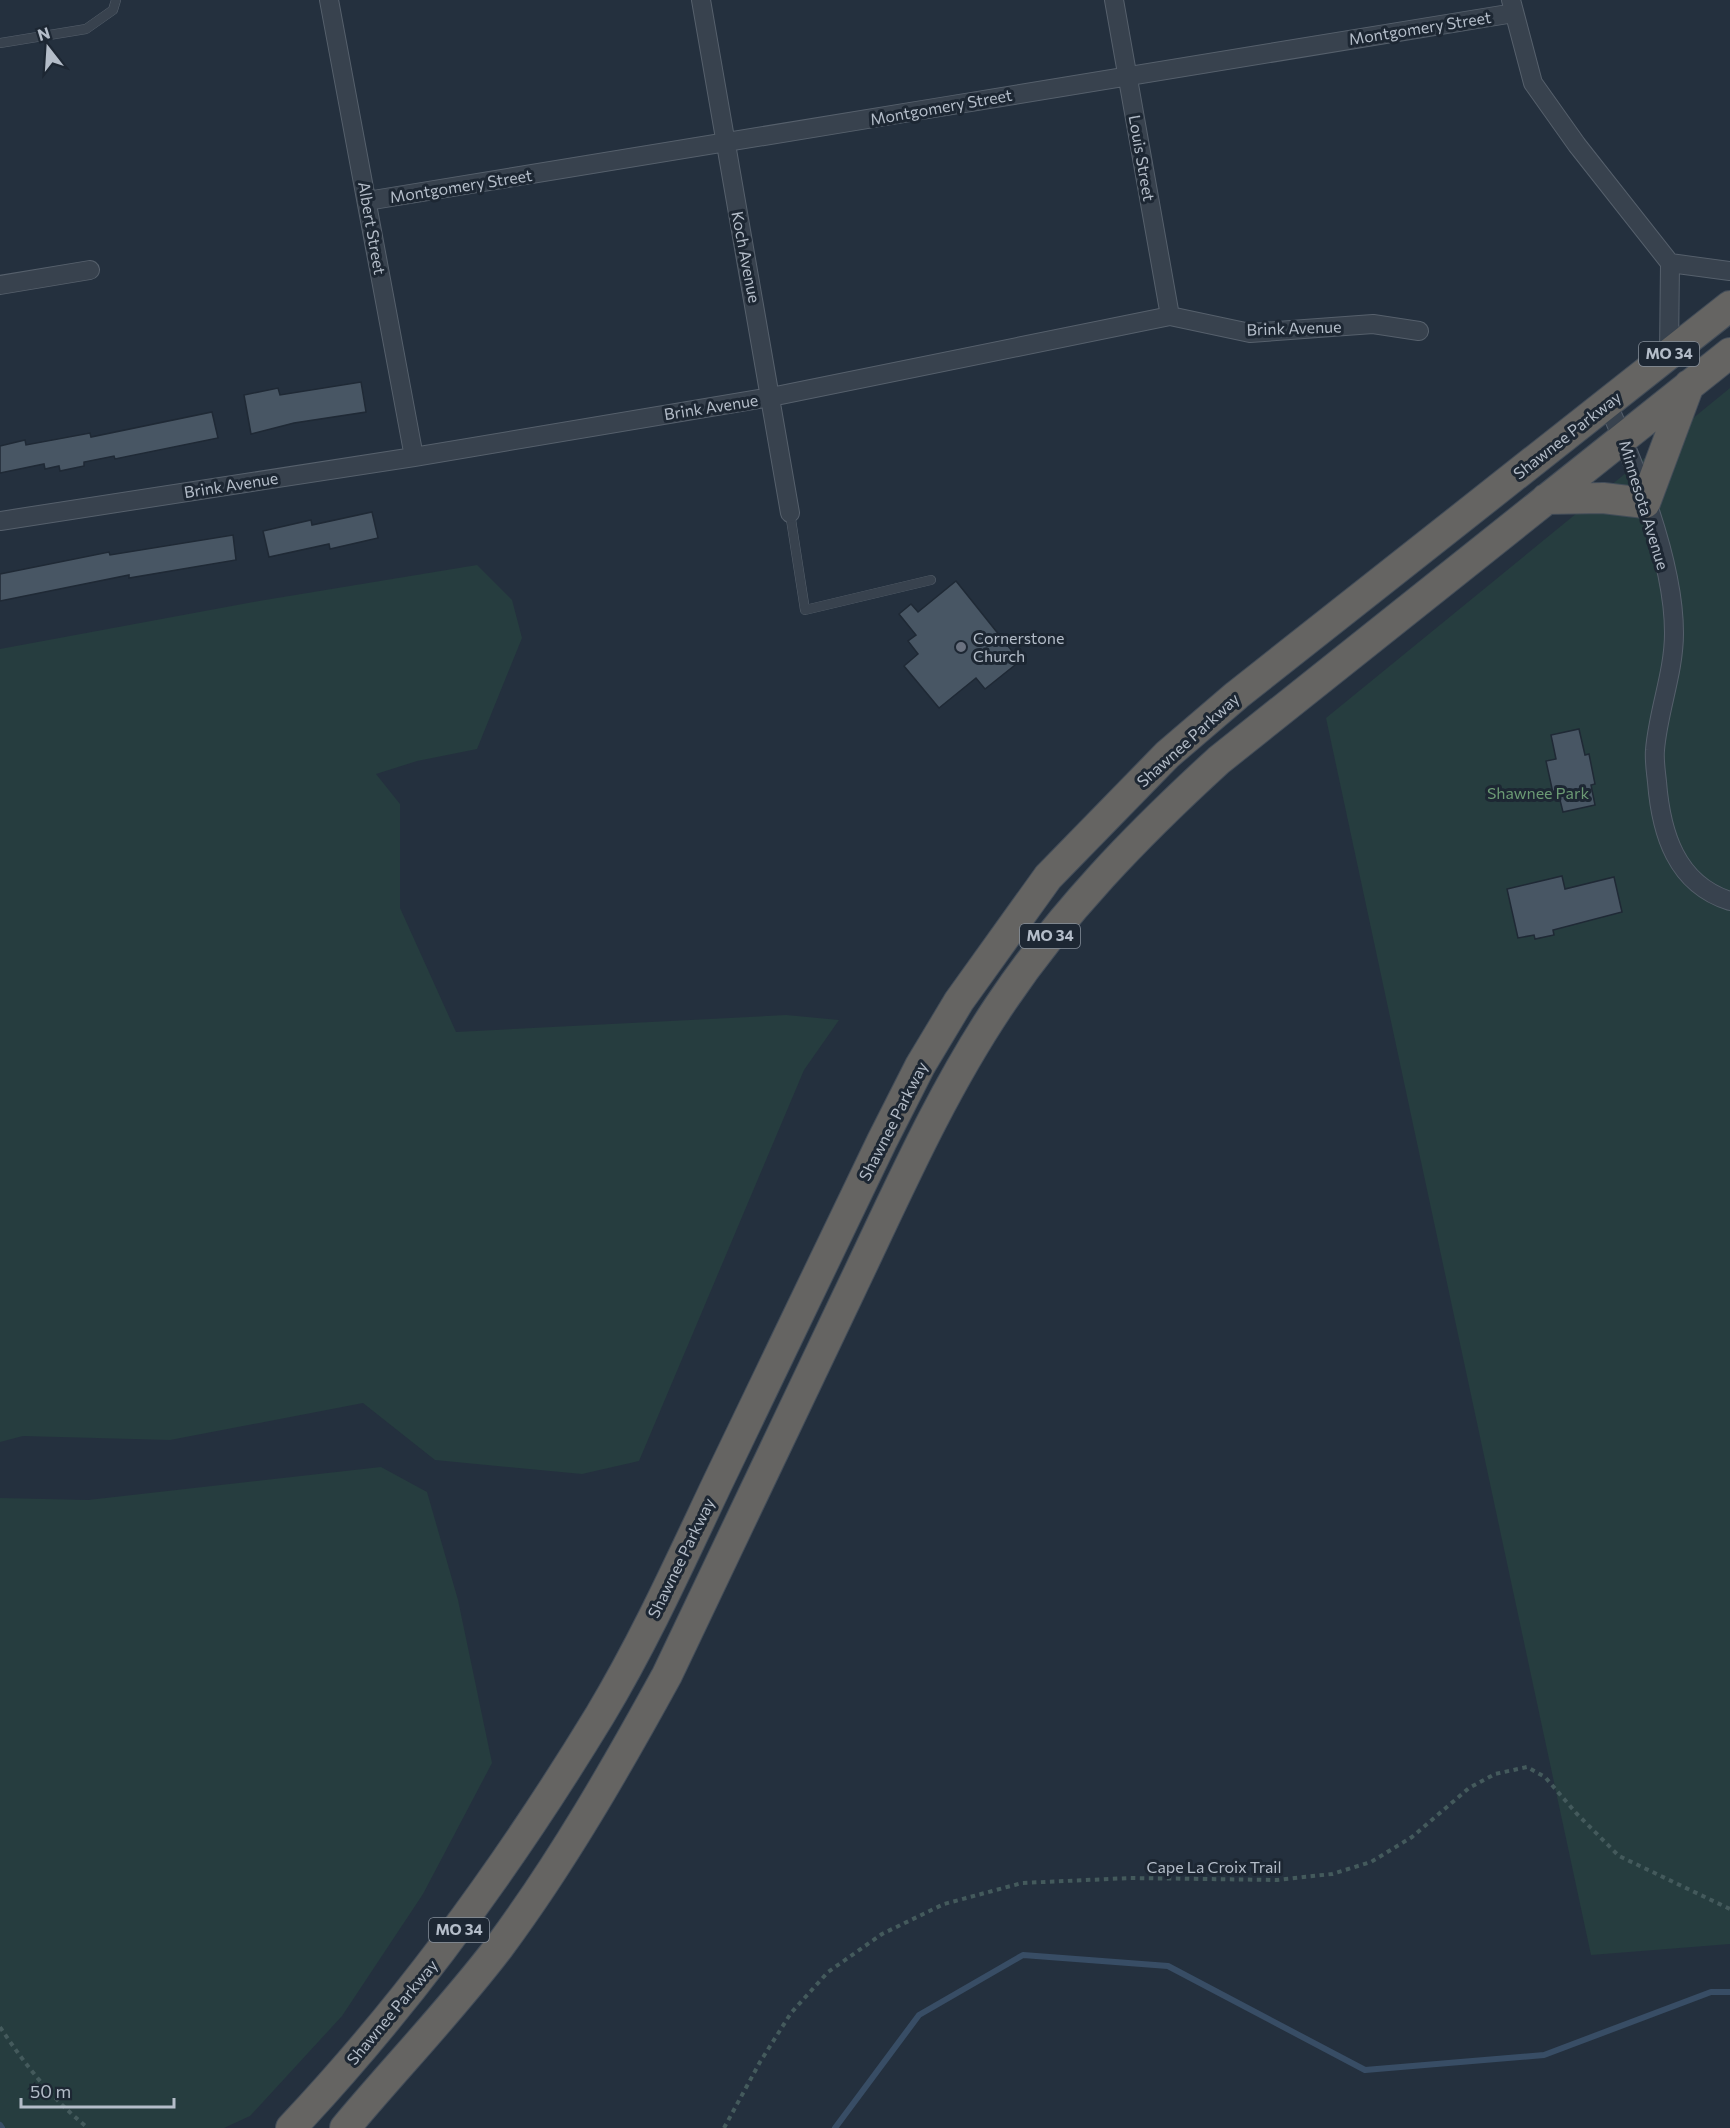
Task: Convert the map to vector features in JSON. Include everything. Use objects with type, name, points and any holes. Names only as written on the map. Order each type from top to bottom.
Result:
[{"type":"highway","name":"Shawnee Parkway","points":[[291,2128],[397,2009],[462,1926],[508,1860],[601,1713],[657,1610],[920,1066],[958,1001],[1048,877],[1167,755],[1237,695],[1730,306]]},
{"type":"highway","name":"MO 34","points":[[345,2128],[440,2020],[499,1946],[559,1859],[636,1731],[667,1675],[913,1160],[958,1073],[1000,1005],[1055,929],[1100,875],[1163,811],[1219,760],[1730,353]]},
{"type":"highway","points":[[1546,499],[1604,498],[1645,503],[1689,385]]},
{"type":"street","name":"Albert Street","points":[[328,0],[414,457]]},
{"type":"street","name":"Koch Avenue","points":[[701,0],[790,513]]},
{"type":"street","name":"Louis Street","points":[[1114,0],[1170,316]]},
{"type":"street","name":"Montgomery Street","points":[[367,201],[725,145],[1513,7]]},
{"type":"street","points":[[1513,7],[1533,83],[1577,145],[1670,263],[1669,354]]},
{"type":"street","points":[[1670,263],[1730,271]]},
{"type":"street","points":[[0,285],[90,270]]},
{"type":"street","name":"Brink Avenue","points":[[0,520],[414,457],[771,397],[1170,316],[1250,333],[1373,324],[1419,331]]},
{"type":"street","name":"Minnesota Avenue","points":[[1607,403],[1623,437],[1661,548],[1674,634],[1655,751],[1658,800],[1668,843],[1680,867],[1698,885],[1730,901]]},
{"type":"lane","points":[[0,43],[86,29],[113,10],[116,0]]},
{"type":"lane","points":[[790,513],[805,610],[931,580]]},
{"type":"path","name":"Cape La Croix Trail","points":[[724,2128],[760,2061],[791,2013],[828,1972],[882,1934],[944,1904],[1022,1883],[1130,1878],[1277,1880],[1332,1874],[1371,1862],[1412,1837],[1468,1788],[1495,1774],[1527,1767],[1545,1777],[1577,1814],[1619,1856],[1730,1909]]},
{"type":"path","points":[[0,2027],[57,2103],[88,2128]]},
{"type":"green space","name":"Shawnee Park","points":[[1730,388],[1730,1944],[1591,1955],[1326,718]]},
{"type":"green space","points":[[477,565],[512,600],[522,638],[477,749],[417,761],[376,774],[400,804],[400,908],[456,1032],[786,1015],[839,1020],[804,1070],[639,1461],[582,1474],[435,1460],[363,1403],[170,1440],[23,1436],[0,1442],[0,649],[259,601]]},
{"type":"green space","points":[[381,1467],[427,1492],[458,1600],[492,1763],[423,1894],[342,2016],[250,2116],[224,2128],[0,2128],[0,1498],[88,1500]]},
{"type":"building","points":[[361,382],[366,412],[294,423],[251,434],[244,395],[278,388],[280,395]]},
{"type":"building","points":[[212,412],[218,438],[115,459],[114,456],[84,462],[84,466],[60,471],[59,466],[45,469],[44,464],[0,473],[0,446],[25,440],[26,445],[90,433],[91,437]]},
{"type":"building","points":[[372,512],[378,538],[330,549],[329,544],[269,557],[263,531],[311,520],[312,525]]},
{"type":"building","points":[[233,535],[236,560],[129,578],[129,575],[0,601],[0,574],[109,552],[110,555]]},
{"type":"building","name":"Cornerstone Church","points":[[956,581],[1020,661],[985,689],[976,678],[939,708],[904,666],[918,654],[908,641],[916,635],[899,614],[911,604],[918,612]]},
{"type":"building","points":[[1579,729],[1585,755],[1589,754],[1595,784],[1591,785],[1595,805],[1563,812],[1558,792],[1553,793],[1546,761],[1556,759],[1551,735]]},
{"type":"building","points":[[1562,876],[1565,889],[1614,877],[1622,912],[1553,930],[1554,935],[1535,939],[1534,935],[1518,938],[1507,889]]},
{"type":"waterway","points":[[835,2128],[919,2015],[1023,1955],[1168,1966],[1365,2070],[1544,2055],[1711,1992],[1730,1992]]},
{"type":"place","name":"Cornerstone Church","points":[[961,647]]}]
